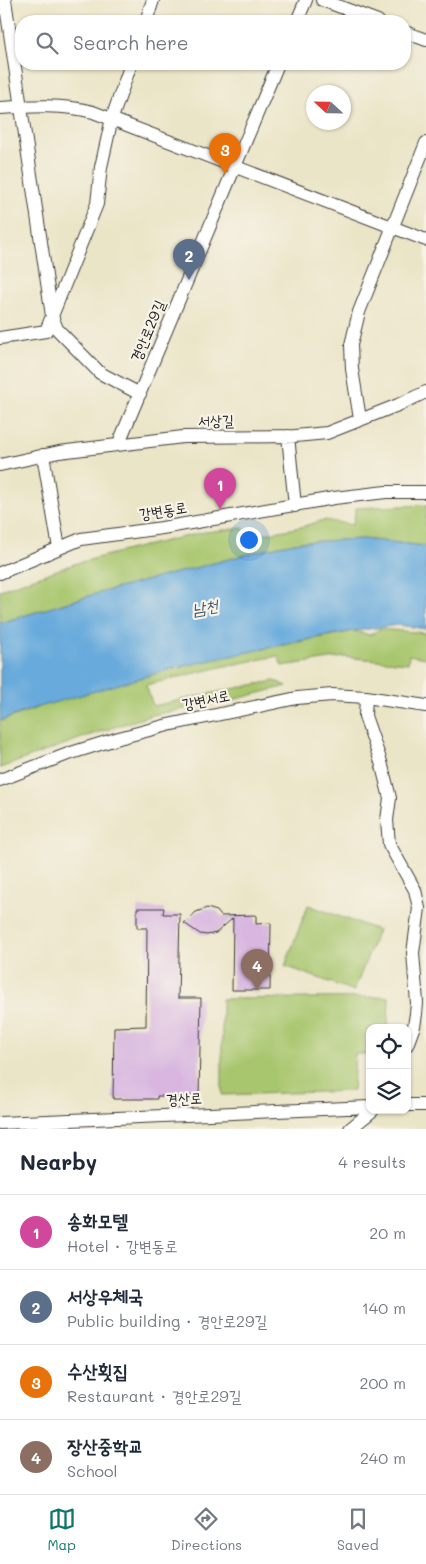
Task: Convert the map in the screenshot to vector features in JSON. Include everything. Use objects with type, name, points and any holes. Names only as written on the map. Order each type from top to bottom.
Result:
[{"type":"street","points":[[5,0],[3,13],[21,106],[52,316],[57,329],[100,373],[140,394]]},
{"type":"street","points":[[148,15],[153,0]]},
{"type":"street","points":[[300,15],[306,0]]},
{"type":"street","points":[[322,0],[362,15]]},
{"type":"street","points":[[411,34],[426,40]]},
{"type":"street","points":[[0,338],[46,331],[97,204],[101,167],[112,118],[129,70]]},
{"type":"street","name":"경안로29길","points":[[118,445],[275,70]]},
{"type":"street","points":[[0,108],[21,106],[75,107],[112,118],[426,240]]},
{"type":"street","points":[[360,419],[352,369],[351,345],[359,312],[426,143]]},
{"type":"street","name":"서상길","points":[[0,465],[59,452],[183,437],[288,436],[327,433],[426,392]]},
{"type":"street","points":[[288,436],[295,506]]},
{"type":"street","points":[[43,455],[59,548]]},
{"type":"street","name":"강변동로","points":[[0,572],[81,539],[162,528],[334,498],[386,492],[426,492]]},
{"type":"street","points":[[366,697],[365,716],[389,791],[387,834],[389,844],[414,890],[420,908],[413,953],[417,1003],[411,1031]]},
{"type":"street","name":"강변서로","points":[[0,780],[68,754],[119,738],[168,725],[297,698],[366,697],[426,706]]},
{"type":"street","points":[[411,1105],[426,1105]]},
{"type":"street","name":"경산로","points":[[0,1123],[366,1107]]},
{"type":"street","points":[[350,1129],[368,1114]]},
{"type":"green space","points":[[426,505],[426,546],[363,539],[300,542],[95,594],[0,623],[0,590],[77,563],[204,532],[243,528],[248,537],[301,527],[324,520],[353,525],[356,508]]},
{"type":"green space","points":[[380,629],[426,633],[426,658],[409,655],[408,663],[344,657],[282,666],[278,656],[225,666],[146,685],[153,706],[275,681],[287,686],[232,700],[152,715],[90,735],[0,768],[0,721],[131,678],[218,658],[354,631],[370,635]]},
{"type":"green space","points":[[308,905],[378,930],[354,991],[285,966]]},
{"type":"green space","points":[[389,997],[388,1024],[366,1024],[366,1054],[355,1054],[353,1091],[222,1095],[222,999]]},
{"type":"water","name":"남천","points":[[363,539],[426,546],[426,629],[398,625],[354,631],[179,667],[32,709],[0,721],[0,623],[95,594],[279,546],[300,542]]},
{"type":"building","points":[[137,908],[164,908],[163,914],[180,914],[178,998],[201,998],[199,1096],[157,1096],[157,1099],[113,1099],[114,1027],[146,1026],[147,928],[137,928]]},
{"type":"building","points":[[207,908],[217,911],[221,916],[256,915],[256,924],[271,923],[270,990],[232,990],[233,918],[216,933],[207,935],[200,934],[184,923],[196,912]]},
{"type":"place","name":"수산횟집","points":[[225,174]]},
{"type":"place","name":"서상우체국","points":[[189,280]]},
{"type":"place","name":"송화모텔","points":[[220,509]]},
{"type":"place","name":"장산중학교","points":[[257,990]]}]
